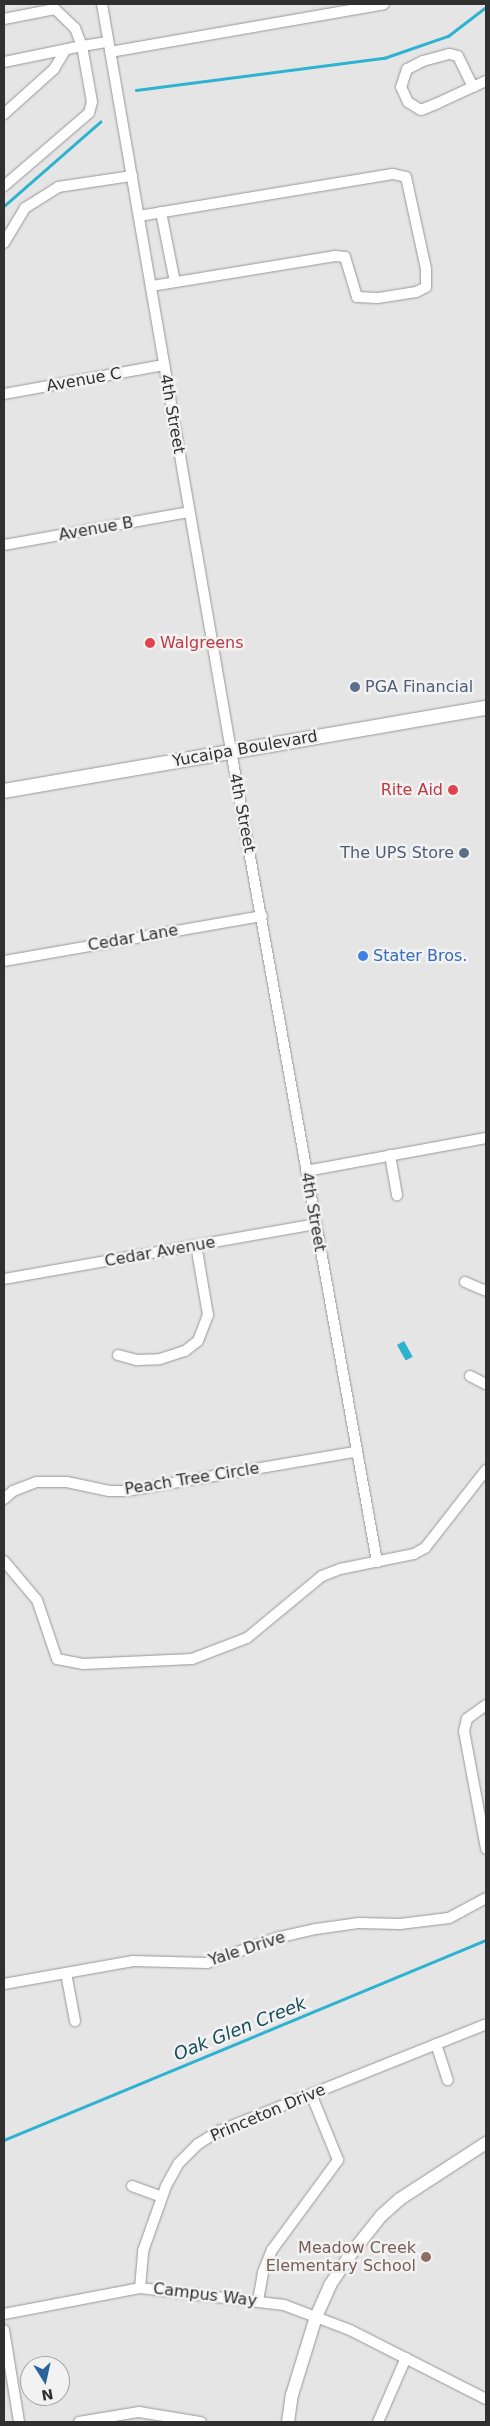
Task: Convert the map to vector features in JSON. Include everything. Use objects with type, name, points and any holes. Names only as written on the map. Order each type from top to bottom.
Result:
[{"type":"main road","name":"Yucaipa Boulevard","points":[[4,791],[486,708]]},
{"type":"street","name":"4th Street","points":[[102,4],[231,751],[262,916],[355,1452],[377,1562]]},
{"type":"street","points":[[4,62],[82,46],[109,47],[349,7],[384,4]]},
{"type":"street","points":[[4,19],[56,9],[74,28],[82,46],[92,102],[89,113],[4,186]]},
{"type":"street","points":[[4,114],[54,69],[66,49]]},
{"type":"street","points":[[473,87],[458,56],[449,54],[423,61],[407,70],[402,87],[408,102],[421,110],[473,87],[486,81]]},
{"type":"street","points":[[139,216],[393,174],[406,177],[426,269],[426,287],[416,292],[377,298],[358,297],[345,257],[335,256],[151,286]]},
{"type":"street","points":[[4,243],[25,208],[58,187],[132,176]]},
{"type":"street","points":[[161,212],[176,282]]},
{"type":"street","name":"Avenue C","points":[[4,394],[164,365]]},
{"type":"street","name":"Avenue B","points":[[4,545],[189,512]]},
{"type":"street","name":"Cedar Lane","points":[[4,961],[262,916]]},
{"type":"street","points":[[306,1171],[486,1138]]},
{"type":"street","points":[[390,1155],[397,1195]]},
{"type":"street","name":"Cedar Avenue","points":[[4,1278],[316,1224]]},
{"type":"street","points":[[118,1355],[137,1360],[160,1359],[184,1351],[198,1341],[208,1315],[196,1245]]},
{"type":"street","points":[[464,1282],[486,1291]]},
{"type":"street","points":[[470,1376],[486,1384]]},
{"type":"street","name":"Peach Tree Circle","points":[[4,1499],[14,1491],[37,1482],[67,1482],[109,1491],[126,1491],[355,1452]]},
{"type":"street","points":[[4,1562],[36,1600],[57,1659],[83,1664],[172,1662],[209,1655],[247,1638],[322,1576],[340,1568],[414,1554],[425,1548],[486,1470]]},
{"type":"street","points":[[486,1705],[467,1720],[464,1731],[483,1813],[486,1848]]},
{"type":"street","name":"Yale Drive","points":[[4,1984],[133,1961],[207,1963],[276,1938],[316,1929],[358,1923],[400,1924],[449,1918],[486,1898]]},
{"type":"street","points":[[66,1973],[75,2021]]},
{"type":"street","name":"Princeton Drive","points":[[140,2288],[143,2251],[162,2197],[179,2164],[198,2144],[219,2131],[486,2024]]},
{"type":"street","points":[[436,2044],[448,2080]]},
{"type":"street","points":[[258,2301],[263,2272],[272,2250],[338,2160],[312,2094]]},
{"type":"street","points":[[288,2422],[292,2395],[316,2317],[330,2285],[381,2216],[430,2177],[486,2143]]},
{"type":"street","points":[[132,2186],[162,2197]]},
{"type":"street","name":"Campus Way","points":[[4,2314],[140,2288],[284,2305],[316,2317],[406,2358],[486,2399]]},
{"type":"street","points":[[4,2330],[19,2422]]},
{"type":"street","points":[[378,2422],[406,2358]]},
{"type":"street","points":[[79,2422],[139,2412],[201,2422]]},
{"type":"water","points":[[404,1341],[413,1357],[406,1361],[397,1345]]},
{"type":"waterway","points":[[136,90],[384,58],[448,36],[486,7]]},
{"type":"waterway","points":[[4,206],[100,122]]},
{"type":"waterway","name":"Oak Glen Creek","points":[[4,2140],[486,1940]]},
{"type":"place","name":"Walgreens","points":[[150,643]]},
{"type":"place","name":"PGA Financial","points":[[355,687]]},
{"type":"place","name":"Rite Aid","points":[[453,790]]},
{"type":"place","name":"The UPS Store","points":[[464,853]]},
{"type":"place","name":"Stater Bros.","points":[[363,956]]},
{"type":"place","name":"Meadow Creek Elementary School","points":[[426,2257]]}]
